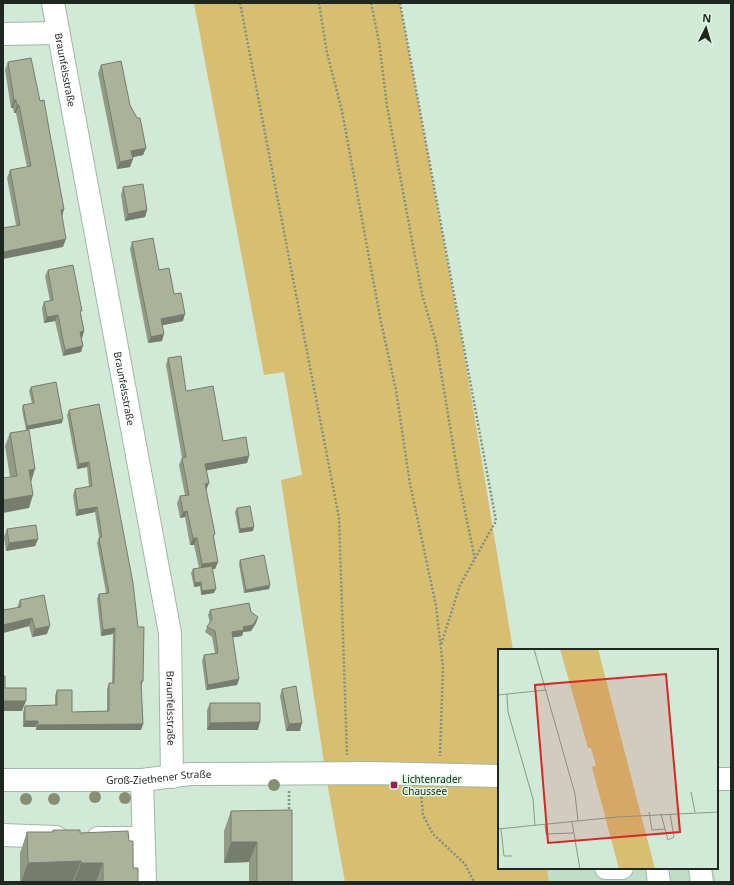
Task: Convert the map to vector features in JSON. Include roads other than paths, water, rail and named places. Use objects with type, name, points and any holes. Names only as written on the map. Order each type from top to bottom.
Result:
[{"type":"street","name":"Braunfelsstraße","points":[[52,3],[170,633],[172,777]]},
{"type":"street","points":[[3,34],[58,33]]},
{"type":"street","name":"Groß-Ziethener Straße","points":[[3,780],[142,780],[190,774],[315,774],[438,767],[498,776]]},
{"type":"street","points":[[718,779],[731,779]]},
{"type":"street","points":[[142,780],[145,882]]},
{"type":"street","points":[[3,835],[143,838]]},
{"type":"street","points":[[657,869],[659,882]]},
{"type":"street","points":[[700,869],[702,882]]},
{"type":"place","name":"Lichtenrader Chaussee","points":[[394,785]]}]
